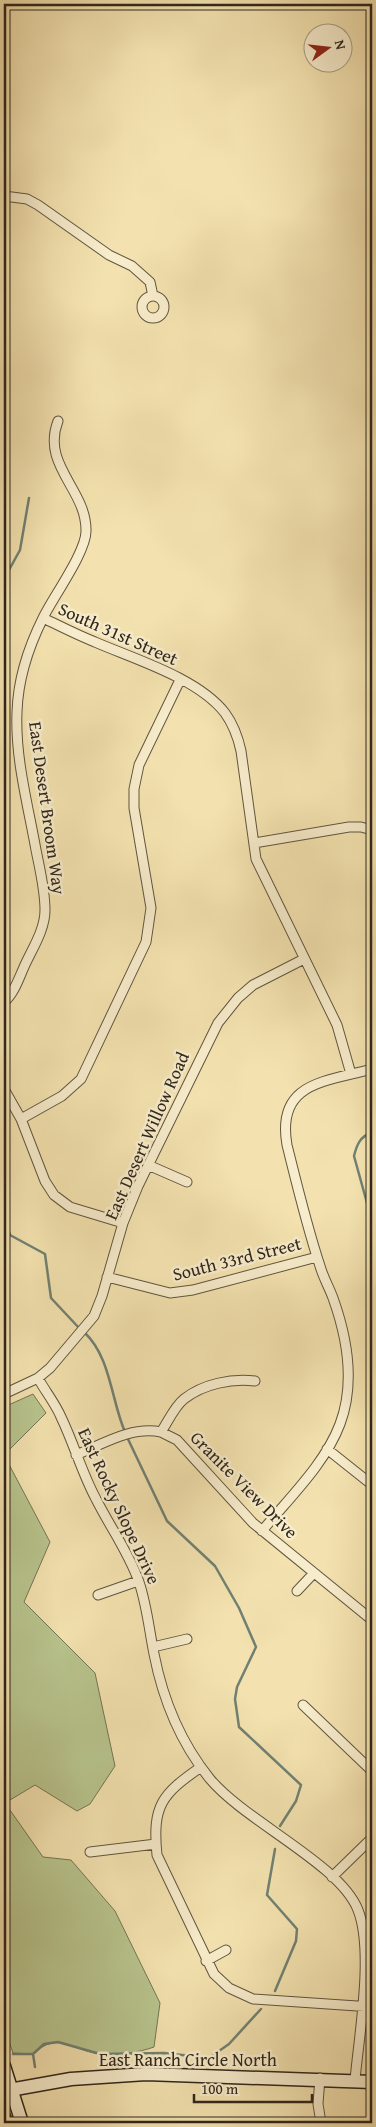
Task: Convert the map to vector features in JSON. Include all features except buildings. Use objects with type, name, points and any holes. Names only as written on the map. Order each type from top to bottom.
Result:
[{"type":"street","points":[[4,196],[27,199],[38,205],[109,254],[132,266],[150,282],[154,296]]},
{"type":"street","name":"East Desert Broom Way","points":[[4,1002],[13,990],[41,931],[45,911],[43,884],[20,764],[17,729],[20,684],[28,655],[43,618],[82,548],[87,531],[82,509],[53,452],[53,433],[58,421]]},
{"type":"street","name":"South 31st Street","points":[[43,618],[94,642],[152,665],[203,693],[224,711],[238,737],[254,843],[262,876],[337,1025],[351,1074]]},
{"type":"street","points":[[21,1118],[62,1096],[81,1079],[146,942],[151,908],[134,808],[134,789],[139,766],[180,680]]},
{"type":"street","points":[[254,843],[349,827],[361,827],[372,830]]},
{"type":"street","name":"East Desert Willow Road","points":[[38,1378],[72,1344],[94,1316],[108,1277],[123,1223],[148,1165],[218,1023],[238,998],[253,985],[304,959]]},
{"type":"street","points":[[262,1531],[327,1449],[340,1424],[346,1401],[348,1376],[345,1343],[333,1299],[317,1257],[286,1145],[284,1127],[289,1105],[298,1094],[312,1087],[372,1069]]},
{"type":"street","points":[[4,1089],[21,1118],[46,1181],[54,1195],[70,1207],[123,1223]]},
{"type":"street","points":[[148,1165],[187,1182]]},
{"type":"street","name":"South 33rd Street","points":[[108,1277],[170,1293],[193,1290],[317,1257]]},
{"type":"street","points":[[4,1394],[38,1378]]},
{"type":"street","name":"East Rocky Slope Drive","points":[[38,1378],[61,1415],[76,1455],[138,1581],[147,1607],[153,1647],[167,1708],[201,1767],[238,1807],[332,1877],[351,1897],[362,1924],[365,1942],[362,2007],[355,2080]]},
{"type":"street","points":[[76,1455],[132,1432],[150,1430],[162,1432],[182,1400],[197,1391],[237,1379],[255,1381]]},
{"type":"street","name":"Granite View Drive","points":[[162,1432],[177,1440],[262,1531],[372,1620]]},
{"type":"street","points":[[327,1449],[371,1484]]},
{"type":"street","points":[[297,1591],[313,1574]]},
{"type":"street","points":[[98,1595],[138,1581]]},
{"type":"street","points":[[153,1647],[187,1639]]},
{"type":"street","points":[[303,1705],[372,1771]]},
{"type":"street","points":[[201,1767],[174,1786],[163,1800],[157,1814],[156,1844],[157,1855],[167,1878],[214,1974],[239,1995],[261,2000],[372,2007]]},
{"type":"street","points":[[332,1877],[372,1838]]},
{"type":"street","points":[[90,1852],[156,1844]]},
{"type":"street","points":[[206,1961],[226,1950]]},
{"type":"street","points":[[4,2066],[8,2090],[22,2123]]},
{"type":"street","name":"East Ranch Circle North","points":[[8,2090],[71,2079],[146,2074],[320,2078],[372,2082]]},
{"type":"street","points":[[320,2078],[318,2104],[322,2123]]},
{"type":"street","points":[[4,2117],[6,2123]]},
{"type":"green space","points":[[33,1394],[46,1413],[4,1455],[4,1407]]},
{"type":"green space","points":[[4,1455],[50,1542],[24,1602],[95,1673],[115,1766],[90,1804],[77,1811],[35,1785],[5,1803],[43,1857],[71,1860],[115,1911],[160,2003],[154,2047],[141,2051],[122,2054],[101,2054],[66,2044],[51,2043],[33,2054],[13,2053],[4,2027]]},
{"type":"waterway","points":[[4,579],[20,550],[29,498]]},
{"type":"waterway","points":[[372,1132],[360,1141],[354,1156],[372,1221]]},
{"type":"waterway","points":[[4,1217],[10,1235],[45,1254],[51,1298],[80,1329]]},
{"type":"waterway","points":[[84,1332],[93,1342],[105,1366],[125,1432]]},
{"type":"waterway","points":[[127,1437],[167,1521],[215,1566],[239,1608],[256,1647],[237,1687],[235,1699],[239,1727],[301,1785],[296,1801],[280,1826]]},
{"type":"waterway","points":[[275,1849],[267,1895],[297,1929],[296,1941],[275,1991]]},
{"type":"waterway","points":[[13,2054],[33,2054],[44,2044],[58,2042],[100,2054],[164,2053],[209,2058],[229,2044],[261,2009]]},
{"type":"waterway","points":[[33,2054],[35,2067]]}]
